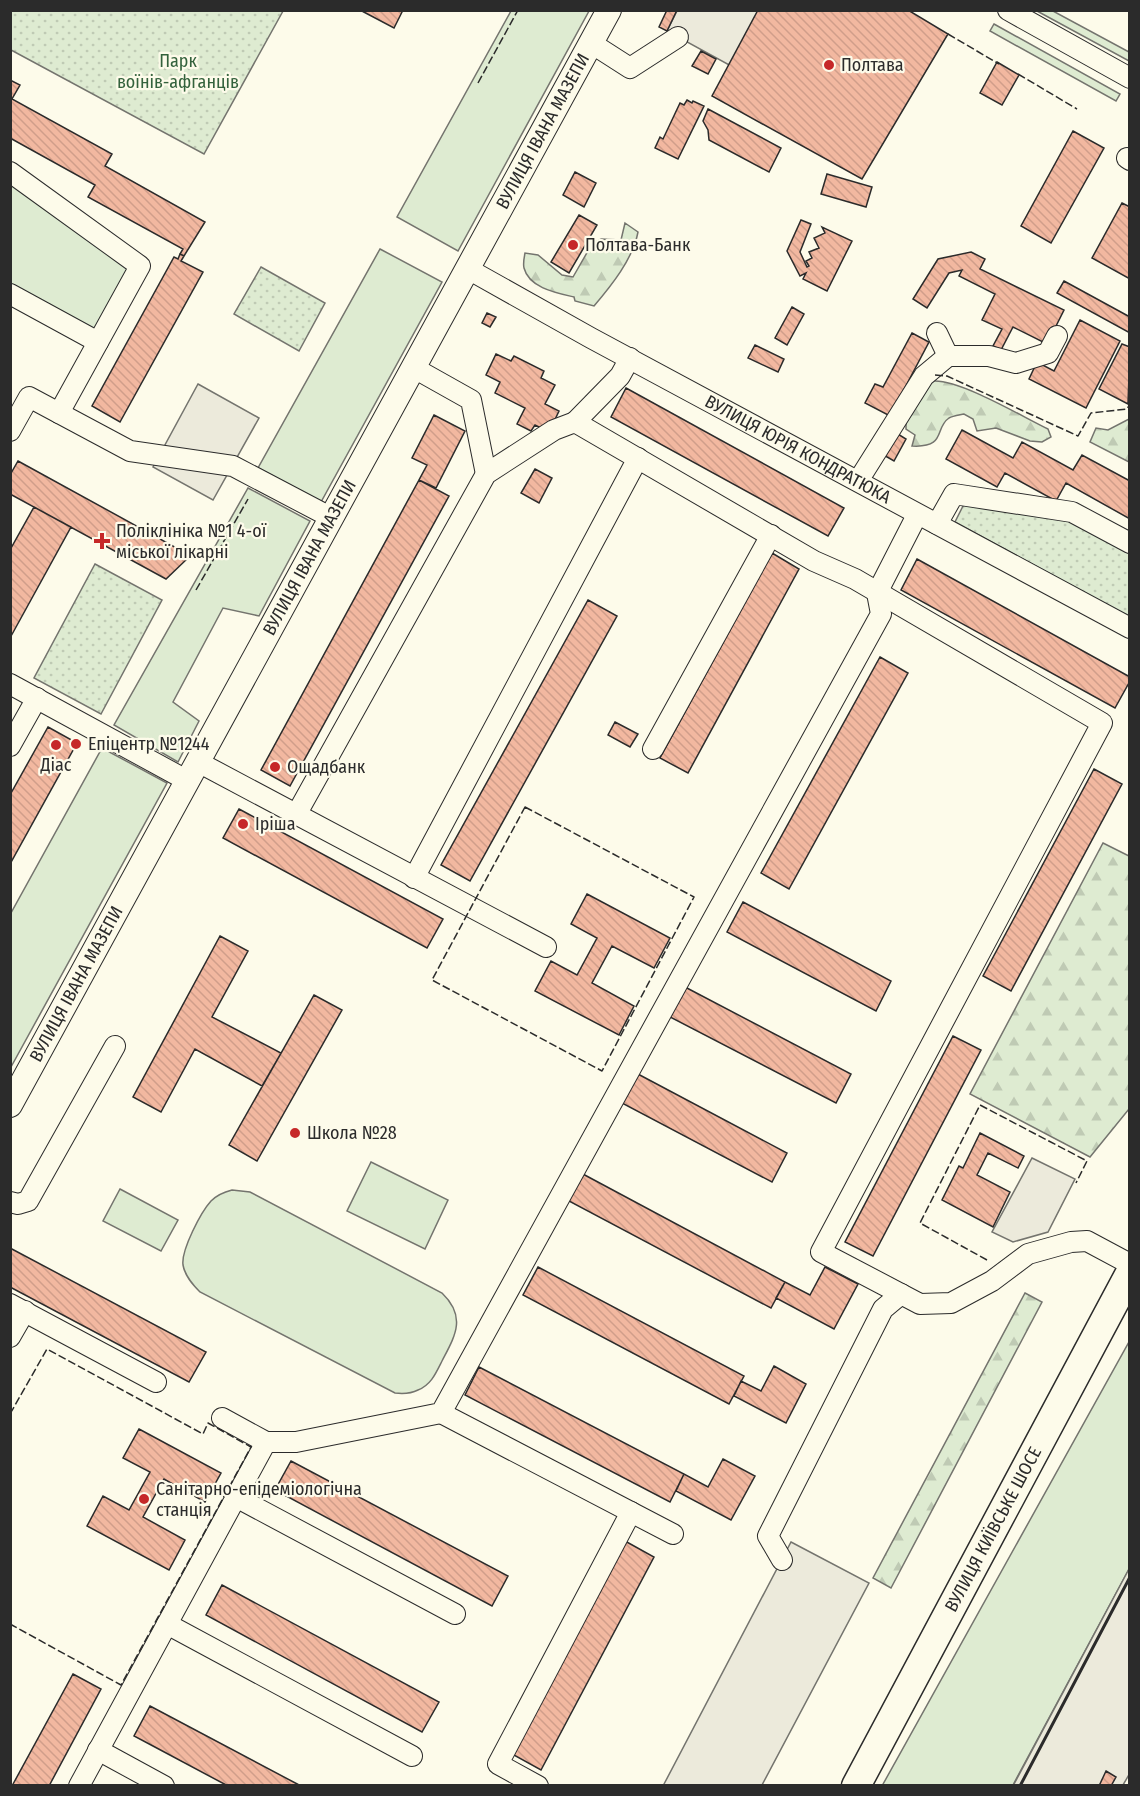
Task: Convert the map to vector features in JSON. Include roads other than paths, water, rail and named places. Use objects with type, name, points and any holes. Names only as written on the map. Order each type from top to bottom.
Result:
[{"type":"highway","name":"ВУЛИЦЯ КИЇВСЬКЕ ШОСЕ","points":[[856,1785],[1130,1273]]},
{"type":"main road","name":"ВУЛИЦЯ ІВАНА МАЗЕПИ","points":[[11,1103],[609,10]]},
{"type":"street","points":[[1008,10],[1130,78]]},
{"type":"street","points":[[591,43],[630,68],[678,37]]},
{"type":"street","points":[[10,172],[140,266],[59,413]]},
{"type":"street","name":"ВУЛИЦЯ ЮРІЯ КОНДРАТЮКА","points":[[468,269],[1130,628]]},
{"type":"street","points":[[10,294],[98,342]]},
{"type":"street","points":[[938,333],[948,356]]},
{"type":"street","points":[[858,482],[924,376],[948,356],[989,356],[1016,363],[1048,353],[1057,336]]},
{"type":"street","points":[[296,815],[486,474],[554,430],[575,422],[620,376],[630,358]]},
{"type":"street","points":[[414,368],[471,400],[486,474]]},
{"type":"street","points":[[10,431],[30,396],[130,451],[233,466],[332,518]]},
{"type":"street","points":[[575,422],[814,561],[855,579],[1102,723],[821,1252],[920,1304],[951,1303],[992,1281],[1022,1248],[1051,1238],[1087,1241],[1130,1264]]},
{"type":"street","points":[[414,878],[638,458]]},
{"type":"street","points":[[937,524],[954,494],[1072,512],[1130,543]]},
{"type":"street","points":[[441,1413],[881,614],[877,593],[917,514]]},
{"type":"street","points":[[654,749],[771,536]]},
{"type":"street","points":[[10,684],[193,772],[296,815],[546,948]]},
{"type":"street","points":[[10,746],[37,698]]},
{"type":"street","points":[[10,1202],[18,1204],[28,1201],[116,1046]]},
{"type":"street","points":[[782,1560],[768,1536],[883,1309],[901,1294]]},
{"type":"street","points":[[10,1337],[17,1307],[156,1382]]},
{"type":"street","points":[[222,1418],[267,1442],[296,1443],[441,1413],[673,1534]]},
{"type":"street","points":[[79,1785],[267,1442]]},
{"type":"street","points":[[237,1497],[455,1614]]},
{"type":"street","points":[[538,1785],[498,1764],[632,1512]]},
{"type":"street","points":[[167,1624],[412,1756]]},
{"type":"street","points":[[98,1750],[164,1785]]},
{"type":"place","name":"Полтава","points":[[829,65]]},
{"type":"place","name":"Полтава-Банк","points":[[573,245]]},
{"type":"place","name":"Поліклініка №1 4-ої міської лікарні","points":[[102,541]]},
{"type":"place","name":"Епіцентр №1244","points":[[76,744]]},
{"type":"place","name":"Діас","points":[[56,745]]},
{"type":"place","name":"Ощадбанк","points":[[275,767]]},
{"type":"place","name":"Іріша","points":[[243,824]]},
{"type":"place","name":"Школа №28","points":[[295,1133]]},
{"type":"place","name":"Санітарно-епідеміологічна станція","points":[[144,1499]]},
{"type":"park label","name":"Парк воїнів-афганців","points":[[178,71]]}]
